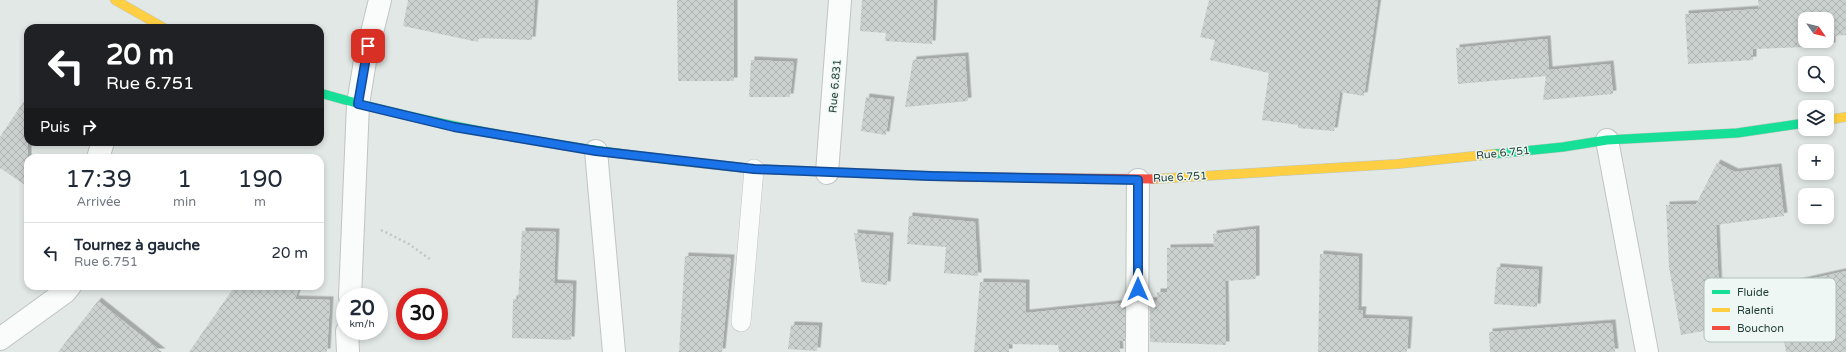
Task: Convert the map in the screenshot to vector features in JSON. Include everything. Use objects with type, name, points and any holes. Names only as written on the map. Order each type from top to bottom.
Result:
[{"type":"main road","points":[[115,0],[143,23]]},
{"type":"main road","name":"Rue 6.751","points":[[324,94],[358,104],[454,127],[596,151],[754,169],[930,176],[1138,180],[1397,164],[1563,147],[1607,140],[1737,133],[1798,124]]},
{"type":"main road","points":[[1834,119],[1846,117]]},
{"type":"street","points":[[350,288],[358,104],[365,61],[380,0]]},
{"type":"street","name":"Rue 6.831","points":[[827,173],[840,0]]},
{"type":"street","points":[[1607,140],[1647,352]]},
{"type":"street","points":[[596,151],[614,352]]},
{"type":"street","points":[[1137,352],[1138,180]]},
{"type":"street","points":[[0,339],[67,290]]},
{"type":"street","points":[[348,340],[348,352]]},
{"type":"lane","points":[[741,322],[754,169]]},
{"type":"path","points":[[353,218],[409,244],[431,260]]},
{"type":"building","points":[[408,0],[535,0],[532,40],[479,38],[478,42],[403,26]]},
{"type":"building","points":[[677,0],[734,0],[734,81],[678,81]]},
{"type":"building","points":[[862,0],[934,0],[932,44],[885,41],[886,33],[860,31]]},
{"type":"building","points":[[1209,0],[1378,0],[1364,96],[1340,92],[1334,131],[1298,128],[1298,125],[1262,120],[1269,73],[1210,60],[1215,40],[1200,37]]},
{"type":"building","points":[[1758,0],[1846,0],[1846,35],[1834,36],[1834,12],[1798,12],[1798,47],[1753,49],[1753,60],[1688,64],[1685,14],[1759,9]]},
{"type":"building","points":[[1547,39],[1549,70],[1610,64],[1613,94],[1543,100],[1546,76],[1458,84],[1456,48]]},
{"type":"building","points":[[965,56],[968,101],[905,107],[913,60]]},
{"type":"building","points":[[751,60],[794,62],[790,97],[749,97]]},
{"type":"building","points":[[866,97],[891,100],[886,135],[861,131]]},
{"type":"building","points":[[24,101],[24,146],[28,146],[28,154],[24,154],[24,184],[0,168],[0,137]]},
{"type":"building","points":[[1717,163],[1735,172],[1778,167],[1784,216],[1716,225],[1718,278],[1704,278],[1704,331],[1681,335],[1669,267],[1666,205],[1696,204]]},
{"type":"building","points":[[909,216],[975,222],[978,276],[944,273],[946,247],[907,244]]},
{"type":"building","points":[[1256,229],[1256,279],[1225,281],[1226,345],[1150,342],[1150,301],[1157,300],[1157,292],[1167,292],[1167,248],[1214,247],[1213,234]]},
{"type":"building","points":[[522,231],[556,232],[554,283],[573,284],[571,340],[512,338],[513,299],[518,300]]},
{"type":"building","points":[[854,233],[890,236],[887,285],[861,282]]},
{"type":"building","points":[[1320,254],[1359,257],[1358,310],[1363,310],[1362,318],[1409,320],[1407,352],[1318,352]]},
{"type":"building","points":[[685,256],[731,258],[722,352],[679,352]]},
{"type":"building","points":[[1497,267],[1539,270],[1537,307],[1494,304]]},
{"type":"building","points":[[1846,271],[1846,352],[1786,352],[1784,342],[1836,342],[1836,278],[1815,278]]},
{"type":"building","points":[[980,282],[1026,283],[1026,313],[1125,303],[1125,341],[1119,341],[1120,352],[1059,352],[1058,345],[1009,344],[1009,352],[974,352]]},
{"type":"building","points":[[232,290],[298,290],[295,299],[330,300],[327,352],[189,352]]},
{"type":"building","points":[[98,301],[162,352],[58,352]]},
{"type":"building","points":[[1612,323],[1615,352],[1490,352],[1489,332]]},
{"type":"building","points":[[791,325],[819,326],[817,351],[788,349]]},
{"type":"traffic: fast","points":[[324,94],[454,126],[589,149],[680,161]]},
{"type":"traffic: fast","points":[[1494,154],[1563,147],[1607,140],[1737,133],[1798,124]]},
{"type":"traffic: slow","points":[[115,0],[157,24]]},
{"type":"traffic: slow","points":[[1834,119],[1846,117]]},
{"type":"traffic: slow","points":[[1154,179],[1397,164],[1494,154]]},
{"type":"traffic: slow","points":[[680,161],[754,169],[959,177]]},
{"type":"traffic: jam","points":[[959,177],[1154,179]]},
{"type":"route","points":[[368,46],[358,104],[454,127],[596,151],[754,169],[930,176],[1138,180],[1138,289]]}]
